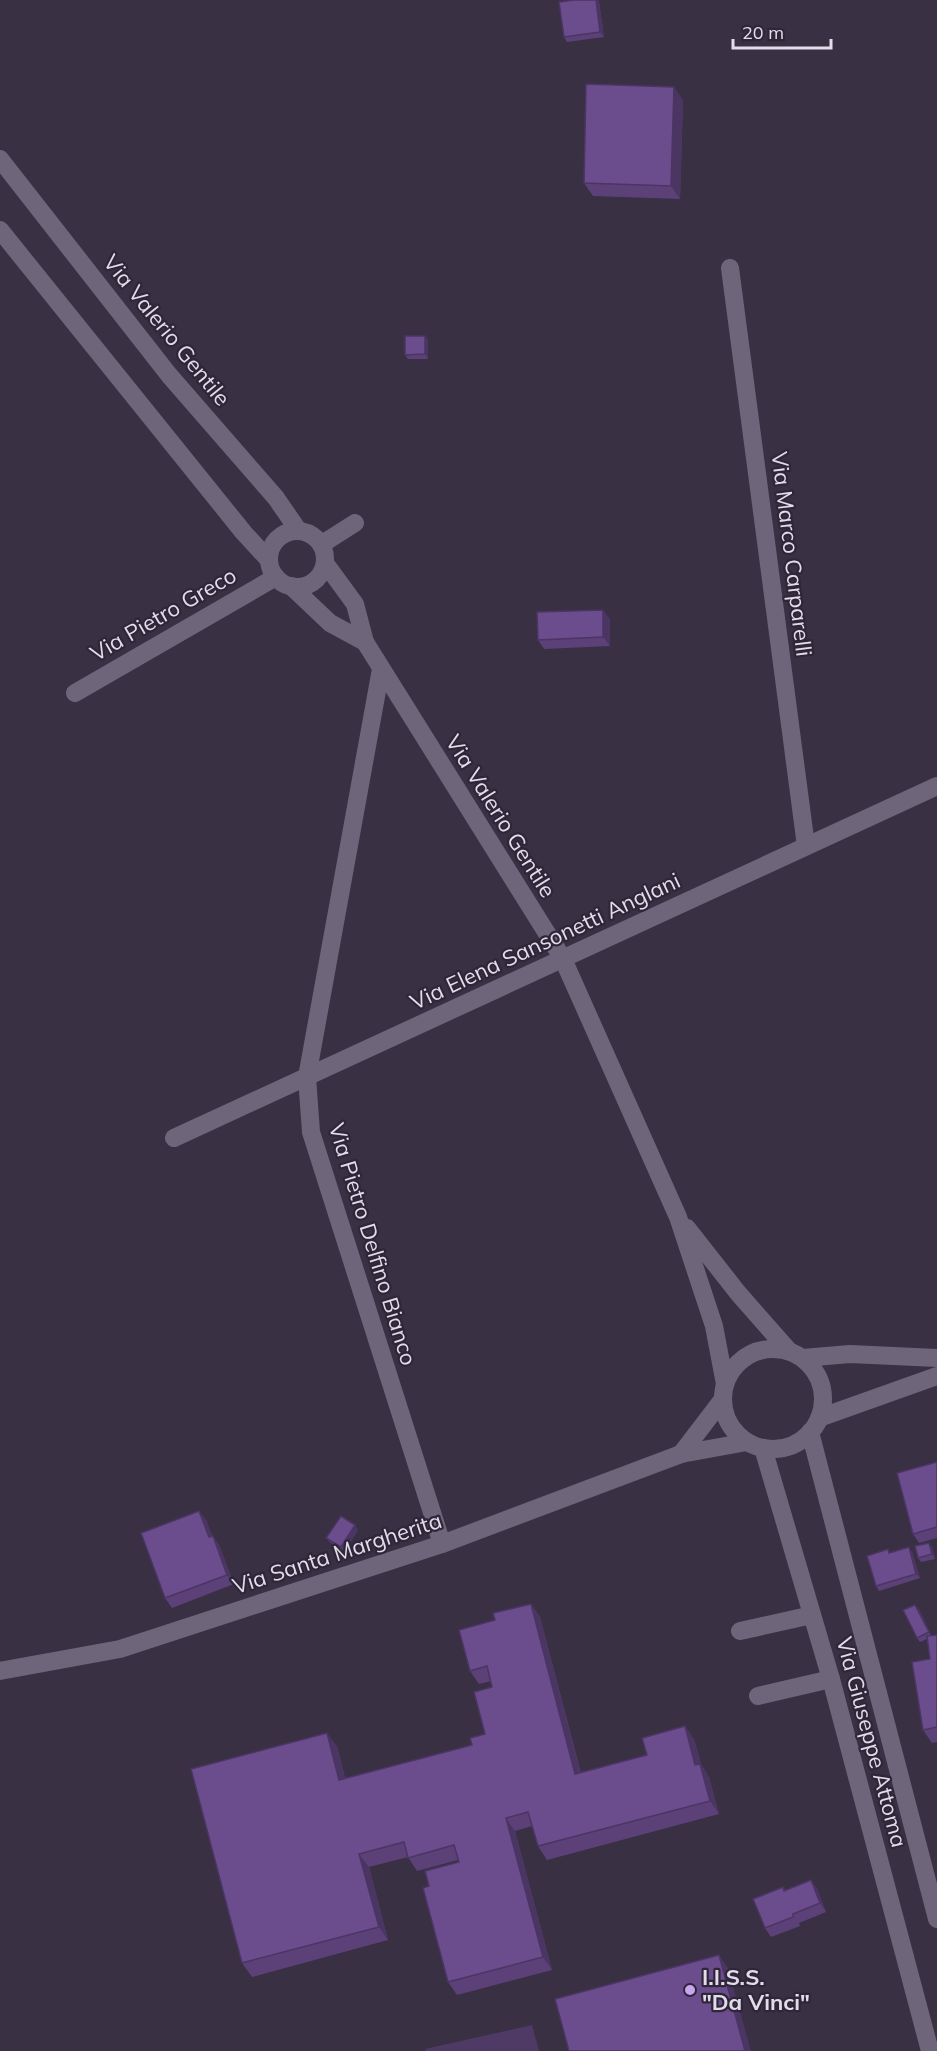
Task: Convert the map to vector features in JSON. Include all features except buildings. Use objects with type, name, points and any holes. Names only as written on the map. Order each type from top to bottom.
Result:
[{"type":"street","name":"Via Valerio Gentile","points":[[0,159],[169,375],[276,498],[298,530],[308,532],[322,544],[325,563],[355,604],[365,642],[563,959],[678,1217],[714,1326],[724,1392]]},
{"type":"street","points":[[0,230],[278,574],[330,623],[365,642]]},
{"type":"street","name":"Via Marco Carparelli","points":[[730,268],[806,846]]},
{"type":"street","points":[[322,544],[355,523]]},
{"type":"street","points":[[278,574],[274,543],[289,532],[298,530]]},
{"type":"street","points":[[278,574],[300,587],[309,584],[322,572],[325,563]]},
{"type":"street","name":"Via Pietro Greco","points":[[75,693],[278,574]]},
{"type":"street","name":"Via Pietro Delfino Bianco","points":[[381,669],[307,1077],[311,1132],[442,1544]]},
{"type":"street","name":"Via Elena Sansonetti Anglani","points":[[174,1138],[937,786]]},
{"type":"street","name":"Via Valerio Gentile","points":[[678,1217],[738,1293],[796,1355]]},
{"type":"street","points":[[681,1454],[724,1392],[732,1369],[743,1358],[758,1351],[773,1348],[796,1355],[850,1354],[937,1359]]},
{"type":"street","points":[[796,1355],[814,1370],[821,1385],[823,1401],[814,1425]]},
{"type":"street","points":[[724,1392],[726,1416],[734,1431],[755,1445],[780,1448],[796,1443],[814,1425],[937,1376]]},
{"type":"street","name":"Via Giuseppe Attoma","points":[[814,1425],[937,1919]]},
{"type":"street","name":"Via Santa Margherita","points":[[0,1671],[120,1649],[442,1544],[681,1454],[755,1445]]},
{"type":"street","name":"Via Giuseppe Attoma","points":[[755,1445],[831,1679],[930,2051]]},
{"type":"street","points":[[740,1631],[812,1615]]},
{"type":"street","points":[[758,1696],[831,1679]]},
{"type":"shaded area","points":[[532,2025],[539,2051],[426,2051],[425,2049]]},
{"type":"place","name":"I.I.S.S. \"Da Vinci\"","points":[[690,1990]]}]
